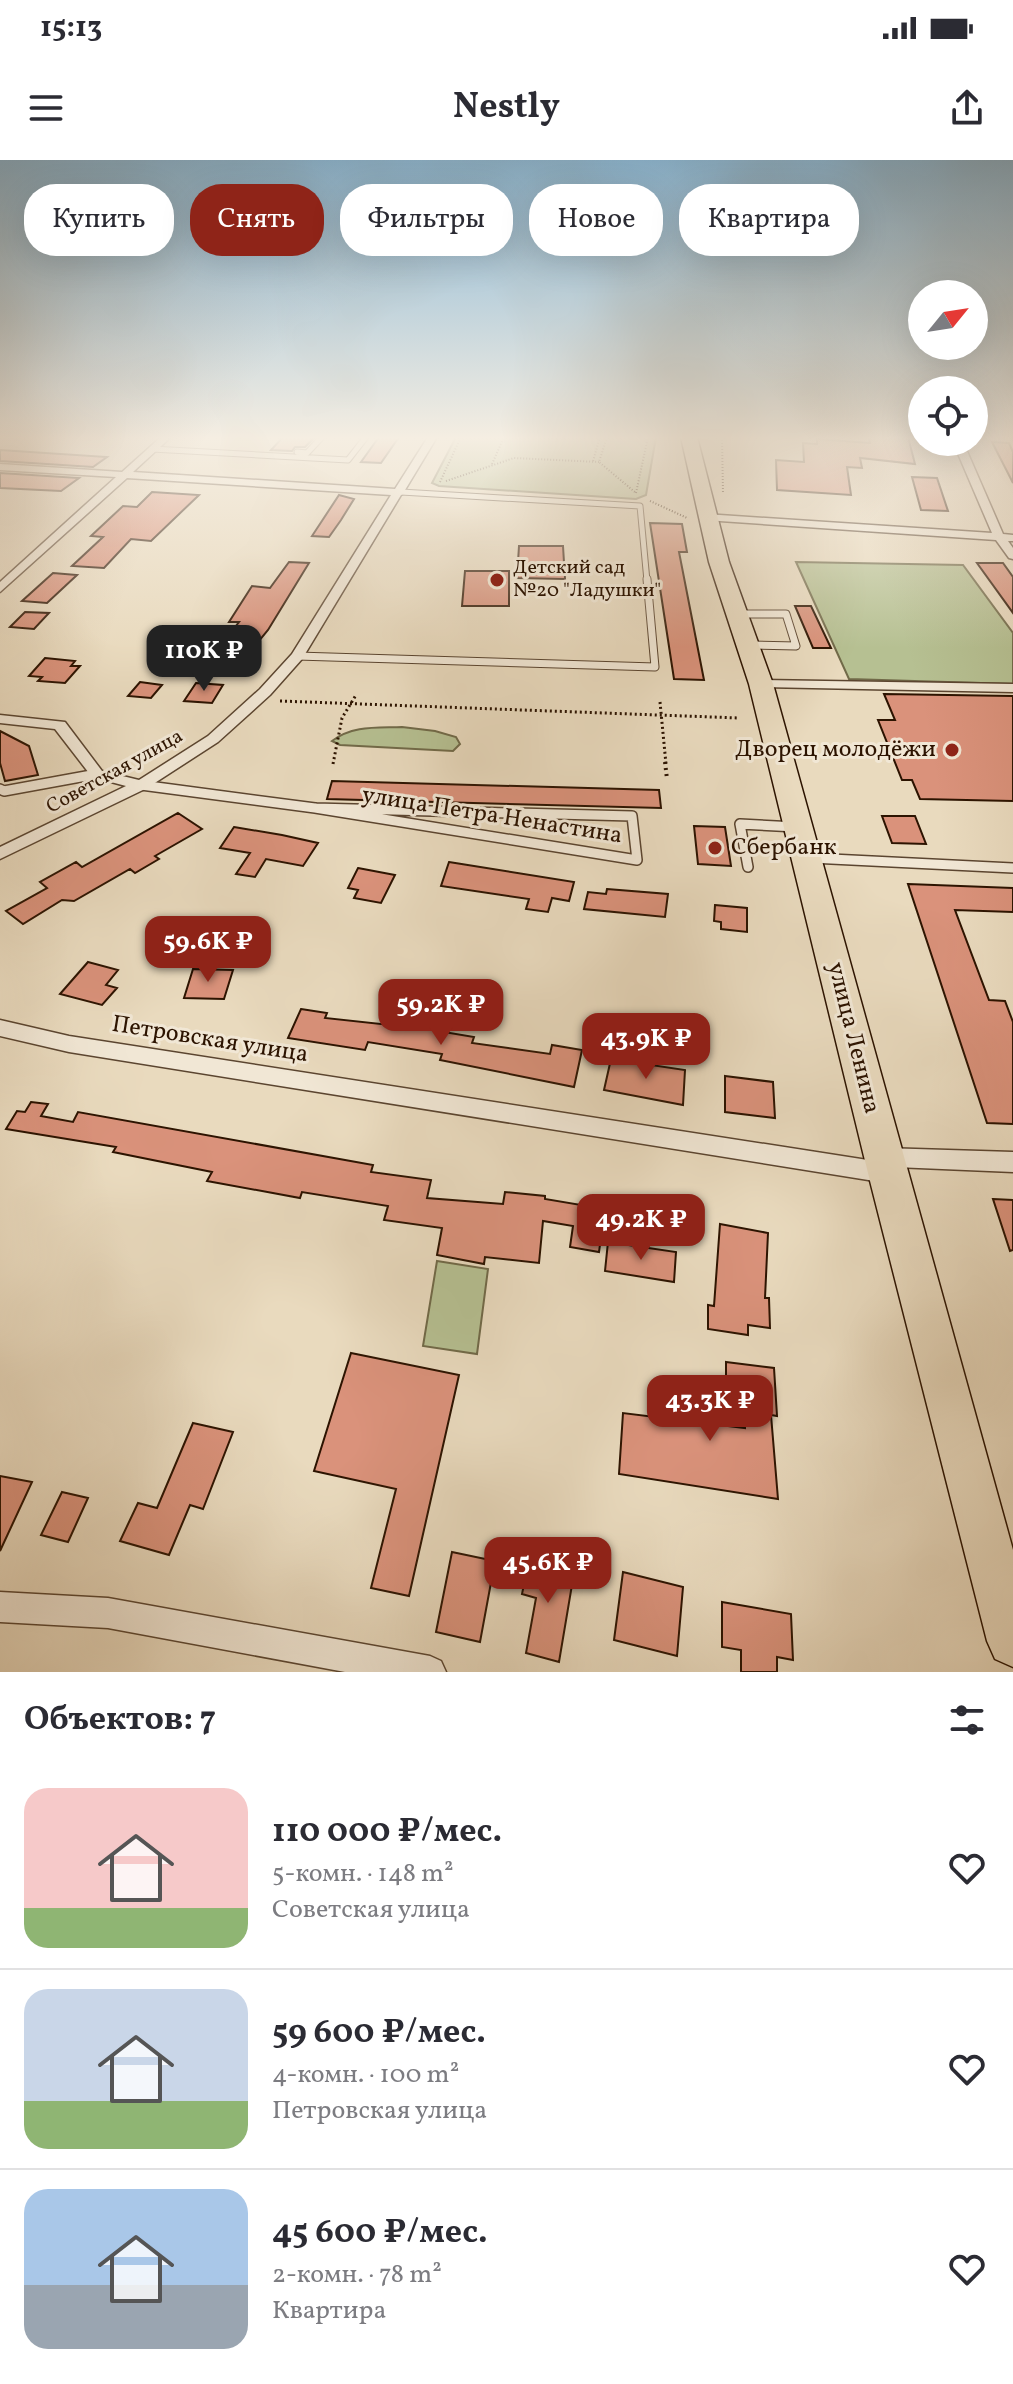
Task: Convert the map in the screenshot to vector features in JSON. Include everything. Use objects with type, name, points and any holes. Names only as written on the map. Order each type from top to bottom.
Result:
[{"type":"main road","name":"улица Ленина","points":[[704,508],[740,630],[761,684],[885,1165],[1013,1641]]},
{"type":"street","points":[[0,588],[87,508]]},
{"type":"street","name":"Советская улица","points":[[0,854],[141,785],[213,739],[265,692],[297,656],[390,508]]},
{"type":"street","points":[[986,508],[999,537],[1013,556]]},
{"type":"street","points":[[706,518],[1013,538]]},
{"type":"street","points":[[761,684],[1013,688]]},
{"type":"street","points":[[0,719],[60,725],[97,774],[141,785]]},
{"type":"street","name":"Петровская улица","points":[[0,1028],[69,1044],[885,1165],[1013,1162]]},
{"type":"street","points":[[0,1607],[108,1613],[430,1672]]},
{"type":"lane","points":[[297,656],[655,667],[640,508]]},
{"type":"lane","points":[[786,614],[796,646],[740,630],[786,614]]},
{"type":"lane","points":[[0,789],[4,791],[97,774]]},
{"type":"lane","name":"улица Петра Ненастина","points":[[141,785],[315,808],[637,860],[632,816],[315,808]]},
{"type":"lane","points":[[748,867],[740,824],[803,842],[1013,868]]},
{"type":"path","points":[[677,508],[706,518],[708,508]]},
{"type":"path","points":[[333,764],[347,705],[356,695]]},
{"type":"path","points":[[280,701],[739,718]]},
{"type":"path","points":[[660,702],[667,779]]},
{"type":"green space","points":[[796,562],[963,565],[1013,633],[1013,684],[849,679]]},
{"type":"green space","points":[[402,727],[456,737],[460,744],[453,751],[340,745],[332,741],[357,730]]},
{"type":"green space","points":[[437,1261],[488,1269],[477,1354],[423,1346]]},
{"type":"building","points":[[121,508],[186,508],[151,541],[131,539],[104,568],[72,566],[103,537],[91,536]]},
{"type":"building","points":[[331,508],[349,508],[329,537],[312,536]]},
{"type":"building","points":[[920,508],[947,508],[948,511]]},
{"type":"building","points":[[650,523],[682,524],[687,552],[679,552],[704,680],[674,679]]},
{"type":"building","points":[[519,546],[563,546],[565,579],[517,578]]},
{"type":"building","points":[[289,562],[309,563],[268,630],[249,653],[217,650],[239,622],[229,622],[252,586],[270,588]]},
{"type":"building","points":[[977,563],[1003,563],[1013,577],[1013,613]]},
{"type":"building","points":[[465,571],[509,571],[509,606],[462,606]]},
{"type":"building","points":[[53,573],[77,575],[47,603],[22,601]]},
{"type":"building","points":[[795,606],[811,606],[831,648],[813,648]]},
{"type":"building","points":[[25,612],[49,613],[34,629],[10,627]]},
{"type":"building","points":[[45,658],[75,661],[71,666],[80,666],[65,683],[38,681],[42,677],[29,676]]},
{"type":"building","points":[[140,682],[162,685],[151,698],[128,696]]},
{"type":"building","points":[[196,683],[223,685],[212,703],[184,701]]},
{"type":"building","name":"Дворец молодёжи","points":[[884,694],[1013,696],[1013,801],[920,799],[912,780],[902,780],[878,720],[895,720]]},
{"type":"building","points":[[0,731],[29,746],[38,775],[5,781],[0,763]]},
{"type":"building","points":[[332,781],[659,790],[661,808],[327,799]]},
{"type":"building","points":[[178,813],[202,829],[155,856],[159,859],[135,873],[130,869],[74,901],[62,900],[23,924],[6,911],[47,888],[40,882],[76,862],[82,867]]},
{"type":"building","points":[[882,816],[915,816],[926,844],[892,843]]},
{"type":"building","points":[[694,826],[725,827],[731,866],[698,864]]},
{"type":"building","points":[[234,827],[318,843],[303,866],[266,859],[255,877],[236,874],[250,853],[220,848]]},
{"type":"building","points":[[449,862],[574,882],[569,901],[552,898],[548,912],[526,909],[529,899],[441,886]]},
{"type":"building","points":[[358,868],[395,875],[381,903],[354,898],[358,890],[348,888]]},
{"type":"building","points":[[908,884],[1013,888],[1013,912],[955,910],[989,1000],[1005,1001],[1013,1022],[1013,1124],[987,1123]]},
{"type":"building","points":[[607,889],[668,894],[665,917],[584,909],[588,892],[606,894]]},
{"type":"building","points":[[715,905],[747,908],[747,932],[721,929],[721,922],[714,921]]},
{"type":"building","points":[[88,962],[118,970],[106,985],[117,988],[102,1005],[60,994]]},
{"type":"building","points":[[193,969],[233,970],[224,999],[184,998]]},
{"type":"building","points":[[301,1009],[327,1013],[325,1018],[427,1026],[426,1029],[474,1037],[472,1043],[550,1054],[552,1045],[582,1050],[574,1087],[440,1060],[442,1054],[368,1042],[365,1050],[288,1038]]},
{"type":"building","points":[[611,1059],[685,1070],[683,1105],[604,1090]]},
{"type":"building","points":[[725,1076],[773,1082],[775,1118],[725,1112]]},
{"type":"building","points":[[31,1102],[48,1104],[41,1116],[73,1122],[78,1112],[373,1165],[371,1172],[431,1180],[427,1198],[503,1204],[505,1192],[545,1196],[545,1199],[605,1209],[599,1252],[570,1247],[573,1226],[543,1221],[539,1263],[485,1257],[484,1264],[437,1255],[442,1228],[384,1220],[388,1206],[302,1192],[300,1198],[207,1181],[212,1172],[113,1152],[116,1147],[6,1129],[17,1111],[25,1112]]},
{"type":"building","points":[[993,1199],[1013,1200],[1013,1250],[1010,1251]]},
{"type":"building","points":[[720,1224],[768,1233],[765,1298],[769,1298],[770,1328],[748,1325],[748,1335],[708,1329],[708,1305],[714,1306]]},
{"type":"building","points":[[608,1242],[676,1252],[674,1282],[605,1271]]},
{"type":"building","points":[[351,1353],[459,1375],[409,1596],[371,1588],[396,1489],[314,1471]]},
{"type":"building","points":[[726,1362],[774,1368],[777,1416],[771,1415],[778,1499],[619,1474],[623,1413],[745,1428],[743,1392],[726,1390]]},
{"type":"building","points":[[193,1423],[233,1432],[203,1509],[190,1505],[169,1555],[120,1541],[138,1503],[157,1508]]},
{"type":"building","points":[[0,1476],[32,1482],[0,1551]]},
{"type":"building","points":[[62,1492],[88,1498],[68,1542],[41,1535]]},
{"type":"building","points":[[452,1552],[495,1561],[480,1642],[436,1632]]},
{"type":"building","points":[[530,1555],[575,1567],[559,1662],[526,1653],[536,1598],[522,1594]]},
{"type":"building","points":[[623,1572],[683,1587],[677,1656],[614,1640]]},
{"type":"building","points":[[722,1602],[791,1614],[793,1660],[777,1657],[777,1672],[741,1672],[741,1650],[722,1647]]},
{"type":"place","name":"Детский сад №20 \"Ладушки\"","points":[[497,580]]},
{"type":"place","name":"Дворец молодёжи","points":[[952,750]]},
{"type":"place","name":"Сбербанк","points":[[715,848]]}]
